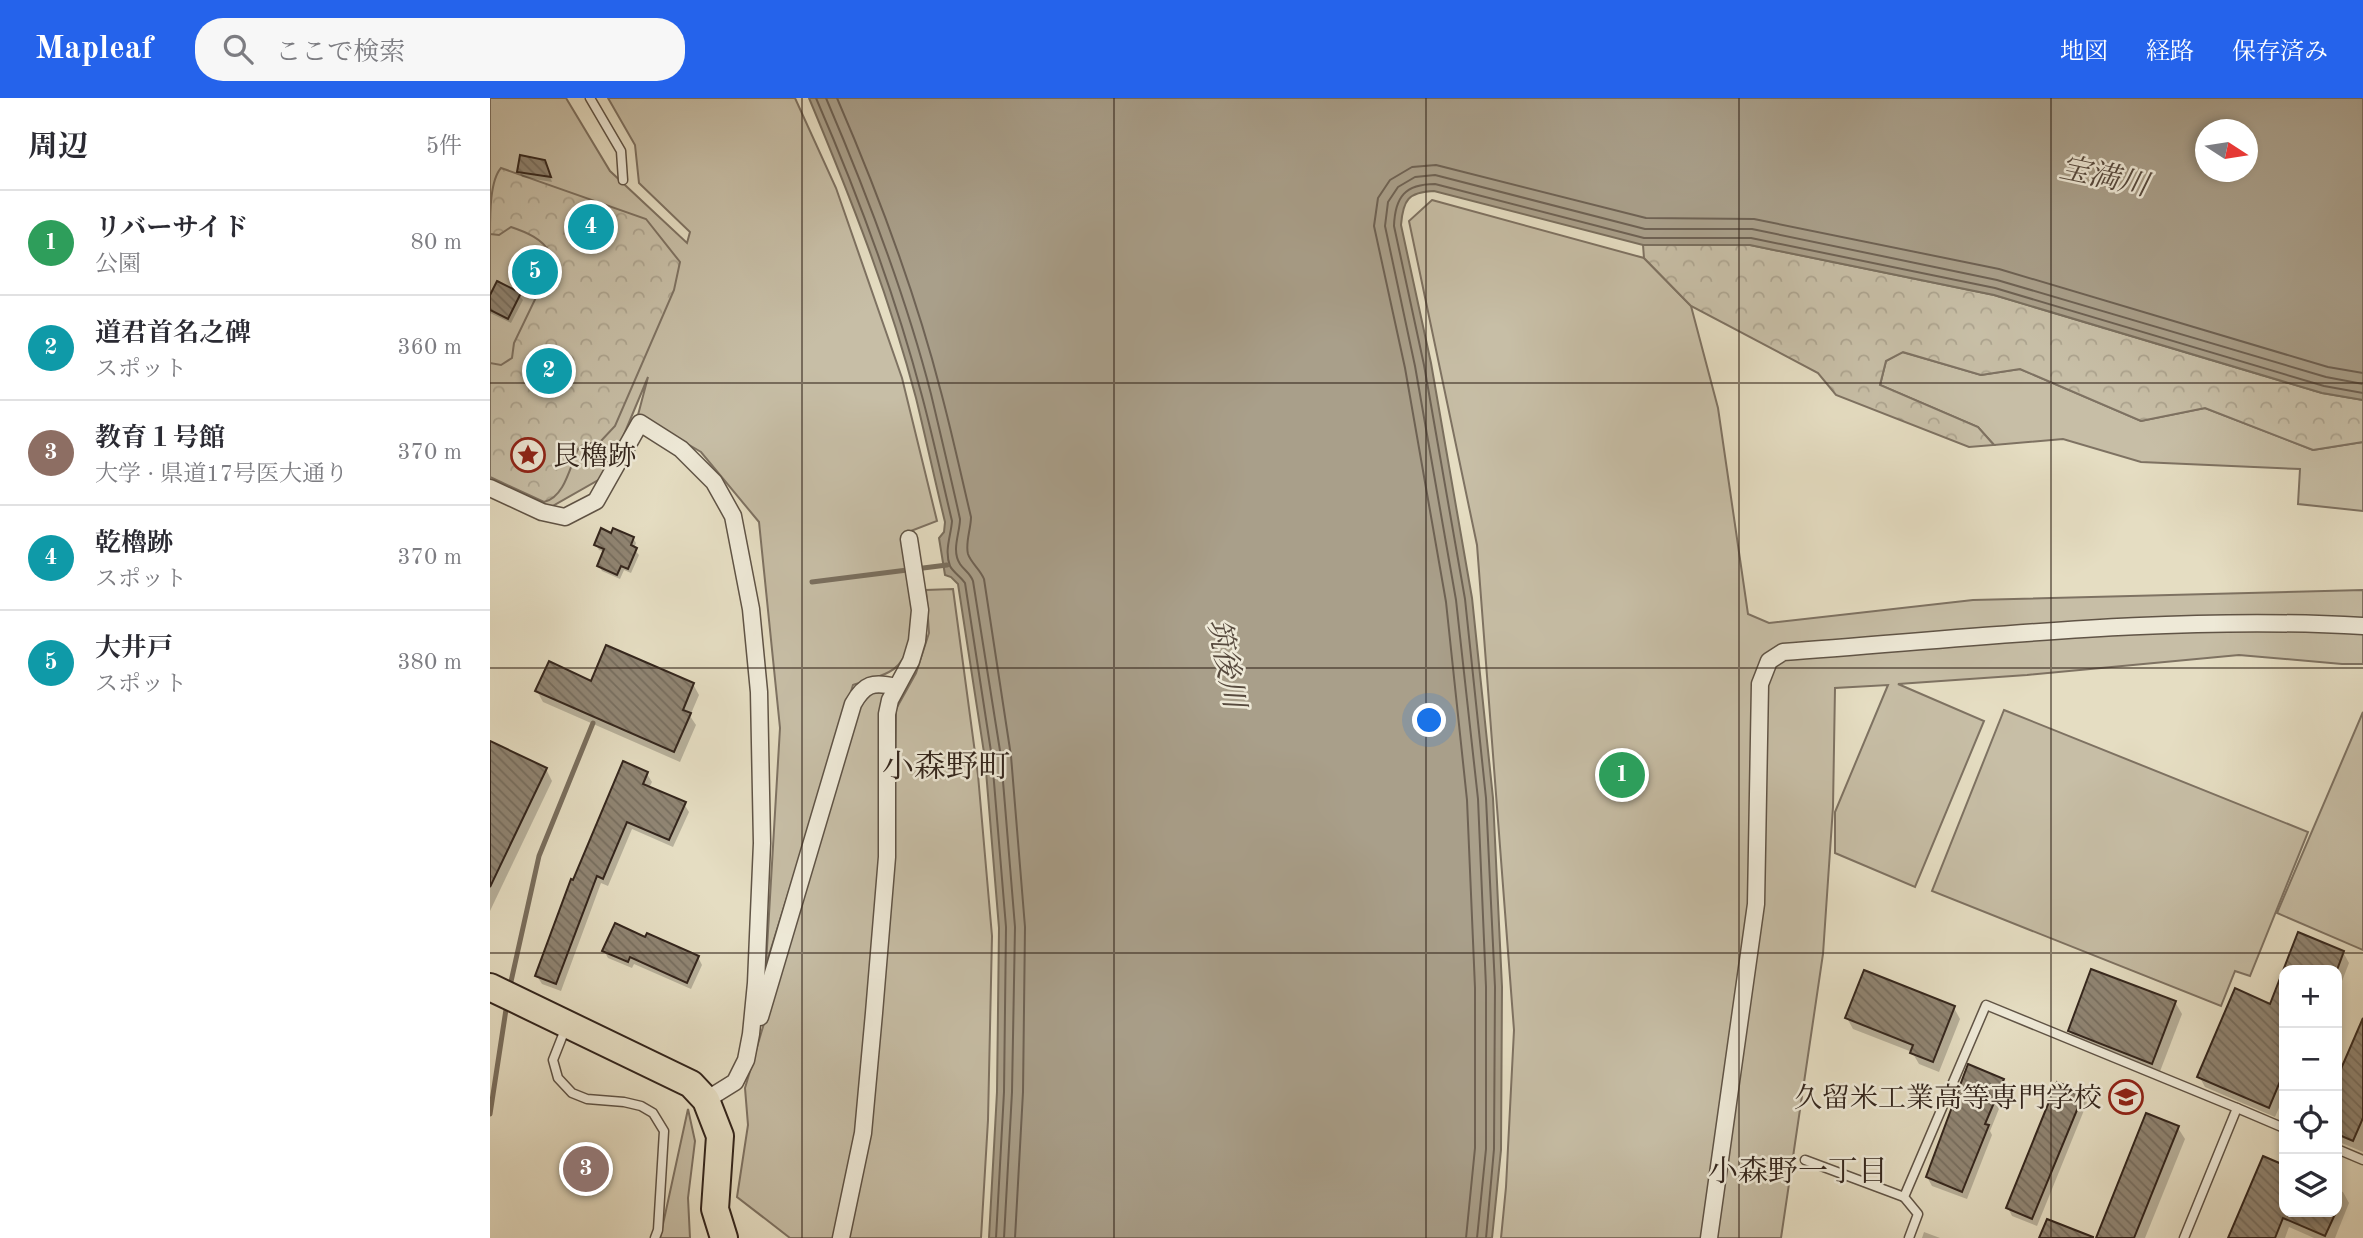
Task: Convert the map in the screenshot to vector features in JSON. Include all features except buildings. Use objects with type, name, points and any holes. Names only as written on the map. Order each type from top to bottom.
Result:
[{"type":"main road","points":[[490,987],[691,1084],[706,1100],[720,1136],[715,1209],[724,1238]]},
{"type":"street","points":[[490,488],[542,512],[565,517],[596,500],[640,423],[681,449],[714,482],[733,516],[751,609],[760,692],[762,843],[756,984],[746,1060],[735,1082],[706,1100]]},
{"type":"street","points":[[841,1238],[863,1133],[887,857],[887,714],[895,687],[911,661],[917,641],[920,610],[909,539]]},
{"type":"street","points":[[1709,1238],[1756,904],[1760,684],[1769,661],[1783,652],[2165,625],[2363,626]]},
{"type":"street","points":[[751,1034],[760,1018],[853,704],[860,691],[873,684],[895,687]]},
{"type":"lane","points":[[590,98],[621,151],[623,180]]},
{"type":"lane","points":[[1904,1197],[1986,1005],[2279,1126]]},
{"type":"lane","points":[[567,1024],[553,1060],[558,1077],[572,1093],[587,1099],[641,1106],[653,1113],[664,1131],[658,1230],[655,1238]]},
{"type":"lane","points":[[2184,1238],[2236,1108]]},
{"type":"lane","points":[[2342,1151],[2363,1160]]},
{"type":"lane","points":[[1805,1160],[1904,1197],[1918,1214],[1909,1238]]},
{"type":"green space","points":[[490,98],[566,98],[610,171],[687,243],[690,232],[639,183],[635,145],[608,98],[795,98],[836,188],[902,378],[937,521],[903,534],[912,609],[908,647],[901,662],[889,672],[853,685],[766,965],[780,728],[759,522],[701,452],[638,415],[648,377],[620,444],[600,479],[549,508],[490,480]]},
{"type":"green space","points":[[501,168],[646,219],[680,262],[674,290],[615,426],[600,442],[584,444],[578,449],[562,488],[544,502],[490,477],[490,363],[501,365],[512,358],[514,343],[542,285],[550,253],[539,240],[511,227],[499,235],[490,234],[493,189]]},
{"type":"green space","points":[[1432,200],[1644,258],[1691,306],[1718,408],[1748,614],[1769,623],[1973,600],[2363,590],[2363,664],[2239,655],[1898,684],[1984,721],[1915,887],[1835,853],[1835,812],[1888,685],[1835,688],[1833,807],[1823,954],[1781,1238],[1501,1238],[1514,1030],[1477,545],[1409,221]]},
{"type":"green space","points":[[1643,245],[1750,245],[1994,295],[2322,393],[2363,400],[2363,442],[2313,450],[2205,408],[2141,421],[2020,369],[1981,375],[1903,352],[1886,361],[1880,385],[1978,427],[1994,445],[1969,447],[1836,395],[1818,373],[1691,306],[1644,258]]},
{"type":"green space","points":[[1902,352],[1981,375],[2020,369],[2141,421],[2205,408],[2313,450],[2363,442],[2363,511],[2298,504],[2300,469],[2141,462],[2063,439],[1994,445],[1978,427],[1880,385],[1886,361]]},
{"type":"green space","points":[[953,589],[978,775],[992,936],[988,1120],[981,1238],[845,1238],[894,855],[896,709],[916,673],[929,633],[926,590]]},
{"type":"green space","points":[[888,692],[881,859],[856,1136],[834,1238],[790,1238],[737,1197],[748,1125],[745,1088],[856,710],[872,693]]},
{"type":"green space","points":[[2004,710],[2308,832],[2250,976],[2235,971],[2221,1006],[1932,891]]},
{"type":"green space","points":[[2363,712],[2363,950],[2277,913]]},
{"type":"green space","points":[[688,1109],[695,1141],[688,1198],[690,1238],[660,1238]]},
{"type":"water","points":[[809,98],[2363,98],[2363,400],[2322,393],[1994,295],[1750,245],[1643,245],[1434,191],[1418,193],[1408,199],[1403,209],[1401,225],[1431,363],[1472,598],[1493,798],[1502,987],[1501,1150],[1492,1238],[989,1238],[997,1092],[999,928],[985,759],[958,584],[945,575],[939,538],[944,532],[945,522],[916,398],[881,284]]},
{"type":"waterway","points":[[812,582],[947,565]]},
{"type":"waterway","points":[[510,986],[539,856],[593,723]]},
{"type":"waterway","points":[[490,1114],[507,1003]]},
{"type":"place","name":"乾櫓跡","points":[[591,227]]},
{"type":"place","name":"大井戸","points":[[535,272]]},
{"type":"place","name":"道君首名之碑","points":[[549,371]]},
{"type":"place","name":"艮櫓跡","points":[[528,455]]},
{"type":"place","name":"リバーサイド","points":[[1622,775]]},
{"type":"place","name":"久留米工業高等専門学校","points":[[2126,1097]]},
{"type":"place","name":"教育１号館","points":[[586,1169]]},
{"type":"district","name":"小森野町","points":[[946,766]]},
{"type":"district","name":"小森野一丁目","points":[[1798,1171]]},
{"type":"water label","name":"宝満川","points":[[2104,176]]},
{"type":"water label","name":"筑後川","points":[[1227,663]]}]
